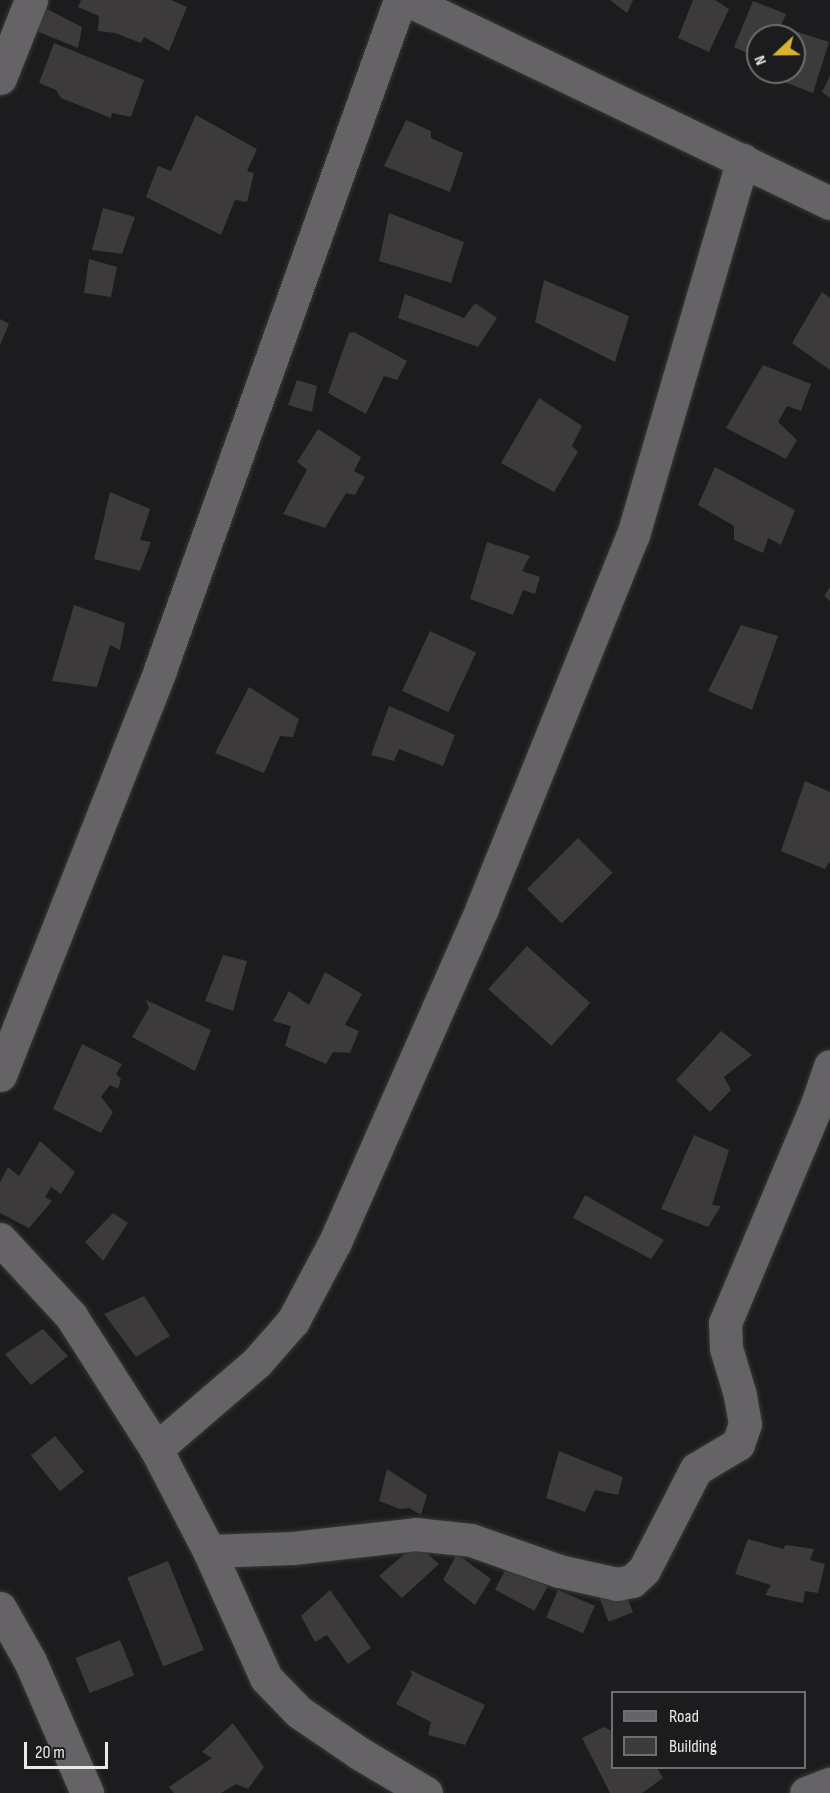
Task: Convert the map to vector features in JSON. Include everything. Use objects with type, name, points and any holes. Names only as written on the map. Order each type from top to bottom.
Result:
[{"type":"street","points":[[0,78],[31,0]]},
{"type":"street","points":[[0,1075],[160,670],[400,0]]},
{"type":"street","points":[[408,0],[830,203]]},
{"type":"street","points":[[156,1449],[257,1362],[293,1321],[335,1242],[482,908],[633,535],[743,160]]},
{"type":"street","points":[[209,1551],[293,1548],[415,1534],[471,1540],[559,1571],[617,1584],[632,1581],[644,1570],[696,1469],[738,1444],[745,1424],[740,1395],[726,1348],[725,1323],[817,1104],[830,1066]]},
{"type":"street","points":[[0,1239],[71,1316],[156,1449],[209,1551],[266,1678],[299,1712],[359,1754],[426,1793]]},
{"type":"street","points":[[0,1608],[30,1661],[87,1793]]},
{"type":"street","points":[[806,1793],[830,1784]]},
{"type":"building","points":[[81,0],[171,0],[187,7],[169,51],[144,37],[141,43],[115,33],[98,31],[99,16],[78,7]]},
{"type":"building","points":[[610,0],[633,0],[627,13]]},
{"type":"building","points":[[693,0],[715,0],[729,9],[709,52],[678,38]]},
{"type":"building","points":[[753,1],[786,14],[781,24],[746,24],[746,52],[734,47]]},
{"type":"building","points":[[47,9],[82,27],[78,48],[34,30]]},
{"type":"building","points":[[806,35],[829,42],[813,93],[789,84],[806,84]]},
{"type":"building","points":[[54,43],[144,80],[131,117],[112,113],[111,118],[61,98],[56,90],[39,83]]},
{"type":"building","points":[[830,76],[830,98],[822,92]]},
{"type":"building","points":[[196,115],[257,149],[247,171],[254,173],[247,202],[235,200],[221,235],[146,197],[158,166],[171,171]]},
{"type":"building","points":[[406,120],[431,131],[431,138],[463,153],[450,192],[384,166]]},
{"type":"building","points":[[103,208],[135,217],[122,254],[92,250]]},
{"type":"building","points":[[389,213],[464,242],[451,283],[379,261]]},
{"type":"building","points":[[89,259],[117,267],[111,297],[84,293]]},
{"type":"building","points":[[544,280],[629,316],[615,362],[535,322]]},
{"type":"building","points":[[822,292],[830,298],[830,370],[792,343]]},
{"type":"building","points":[[405,294],[464,318],[475,303],[497,318],[478,347],[398,318]]},
{"type":"building","points":[[0,319],[9,324],[0,345]]},
{"type":"building","points":[[354,332],[407,361],[397,380],[384,376],[366,414],[328,393],[349,333]]},
{"type":"building","points":[[763,365],[811,384],[801,411],[787,406],[778,422],[797,440],[786,459],[726,428]]},
{"type":"building","points":[[297,380],[317,386],[312,412],[288,405]]},
{"type":"building","points":[[539,398],[582,426],[572,446],[578,452],[554,492],[501,463]]},
{"type":"building","points":[[318,429],[361,457],[354,471],[365,477],[355,495],[346,493],[325,528],[283,514],[307,470],[297,462]]},
{"type":"building","points":[[715,467],[795,510],[781,545],[768,538],[763,553],[734,540],[734,526],[698,505]]},
{"type":"building","points":[[110,492],[150,509],[140,540],[151,542],[140,571],[94,559]]},
{"type":"building","points":[[487,542],[530,556],[522,571],[540,577],[535,594],[523,590],[513,615],[470,599]]},
{"type":"building","points":[[830,587],[830,601],[824,596]]},
{"type":"building","points":[[74,605],[125,623],[120,650],[110,645],[97,687],[52,681]]},
{"type":"building","points":[[741,625],[778,636],[752,710],[708,691]]},
{"type":"building","points":[[430,631],[476,653],[448,712],[402,691]]},
{"type":"building","points":[[249,687],[299,719],[293,737],[280,736],[264,773],[215,753]]},
{"type":"building","points":[[389,706],[455,735],[443,766],[399,749],[394,761],[371,755]]},
{"type":"building","points":[[805,781],[830,792],[830,861],[825,869],[781,851]]},
{"type":"building","points":[[578,838],[613,873],[562,924],[527,889]]},
{"type":"building","points":[[527,946],[590,1003],[551,1046],[488,989]]},
{"type":"building","points":[[223,955],[247,961],[233,1011],[205,1001]]},
{"type":"building","points":[[325,972],[362,994],[345,1025],[359,1031],[350,1053],[333,1052],[326,1064],[285,1046],[291,1026],[273,1021],[289,991],[309,1005]]},
{"type":"building","points":[[146,1000],[211,1030],[195,1071],[132,1037],[149,1008]]},
{"type":"building","points":[[721,1031],[752,1055],[724,1077],[731,1090],[710,1112],[676,1080]]},
{"type":"building","points":[[82,1044],[122,1064],[116,1074],[121,1079],[118,1089],[110,1085],[101,1097],[113,1112],[101,1133],[53,1109]]},
{"type":"building","points":[[694,1135],[729,1150],[712,1205],[721,1206],[708,1227],[661,1209]]},
{"type":"building","points":[[40,1141],[75,1172],[61,1194],[51,1187],[45,1197],[52,1201],[29,1228],[0,1213],[0,1182],[8,1167],[19,1176]]},
{"type":"building","points":[[585,1195],[664,1240],[651,1259],[573,1218]]},
{"type":"building","points":[[113,1213],[128,1223],[103,1261],[85,1242]]},
{"type":"building","points":[[144,1296],[170,1336],[136,1357],[104,1314]]},
{"type":"building","points":[[43,1329],[68,1356],[31,1385],[5,1354]]},
{"type":"building","points":[[55,1436],[84,1472],[60,1491],[31,1456]]},
{"type":"building","points":[[559,1451],[623,1477],[618,1495],[595,1490],[585,1512],[546,1498]]},
{"type":"building","points":[[387,1469],[427,1495],[421,1515],[409,1508],[400,1509],[379,1501]]},
{"type":"building","points":[[748,1539],[783,1549],[786,1545],[814,1549],[810,1560],[825,1564],[818,1593],[805,1591],[803,1603],[765,1595],[771,1585],[735,1574]]},
{"type":"building","points":[[416,1544],[439,1564],[402,1598],[379,1576]]},
{"type":"building","points":[[457,1554],[491,1579],[475,1605],[443,1580]]},
{"type":"building","points":[[168,1561],[204,1650],[163,1666],[127,1577]]},
{"type":"building","points":[[508,1565],[548,1586],[535,1611],[495,1590]]},
{"type":"building","points":[[624,1589],[633,1612],[609,1622],[600,1598]]},
{"type":"building","points":[[330,1590],[371,1648],[348,1664],[327,1635],[315,1642],[301,1616]]},
{"type":"building","points":[[558,1590],[595,1606],[583,1633],[546,1618]]},
{"type":"building","points":[[120,1640],[134,1675],[90,1693],[75,1658]]},
{"type":"building","points":[[410,1670],[485,1705],[465,1745],[428,1735],[431,1722],[396,1704],[412,1675]]},
{"type":"building","points":[[233,1723],[264,1767],[248,1789],[236,1784],[221,1793],[174,1793],[169,1787],[212,1758],[202,1752]]},
{"type":"building","points":[[604,1727],[611,1730],[611,1769],[658,1769],[663,1778],[642,1793],[610,1793],[582,1738]]}]
